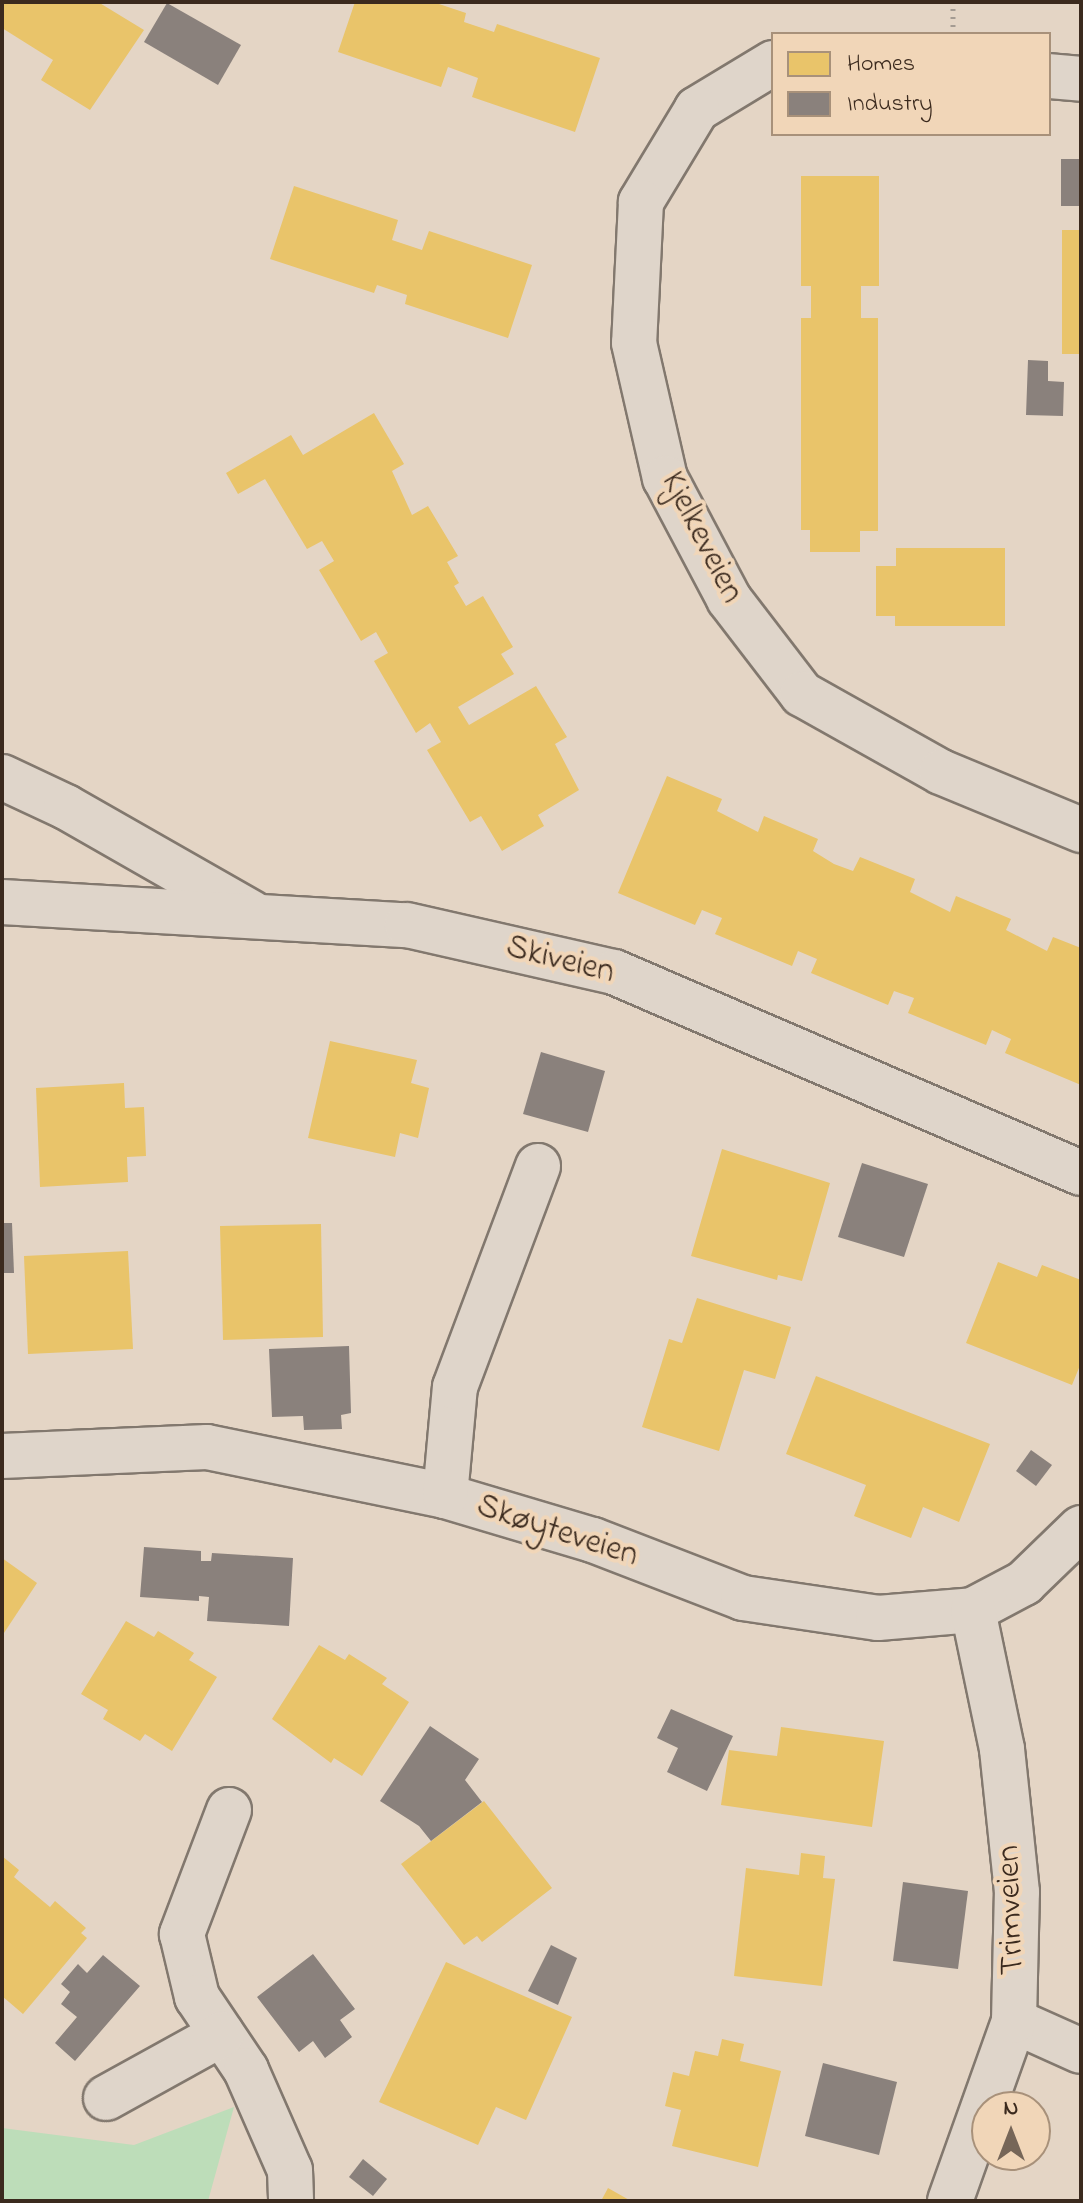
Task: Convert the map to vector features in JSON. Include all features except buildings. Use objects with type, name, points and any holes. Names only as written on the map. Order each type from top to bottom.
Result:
[{"type":"street","name":"Kjelkeveien","points":[[771,64],[697,109],[641,202],[634,343],[665,478],[729,599],[802,694],[941,772],[1081,830]]},
{"type":"street","points":[[1051,76],[1081,79]]},
{"type":"street","points":[[2,777],[134,843],[254,915]]},
{"type":"street","name":"Skiveien","points":[[2,902],[407,925],[614,972],[1081,1173]]},
{"type":"street","points":[[445,1496],[455,1387],[538,1166]]},
{"type":"street","name":"Skøyteveien","points":[[2,1456],[207,1447],[445,1496],[593,1540],[743,1598],[878,1618],[973,1610],[1024,1583],[1081,1528]]},
{"type":"street","name":"Trimveien","points":[[950,2201],[1014,2021],[1015,1878],[1002,1749],[973,1610]]},
{"type":"street","points":[[229,1810],[182,1934],[197,1997],[246,2070],[290,2170],[291,2201]]},
{"type":"street","points":[[1014,2021],[1081,2051]]},
{"type":"street","points":[[106,2098],[222,2034]]},
{"type":"path","points":[[953,2],[953,32]]},
{"type":"green space","points":[[234,2107],[208,2201],[2,2201],[2,2128],[134,2145]]}]
